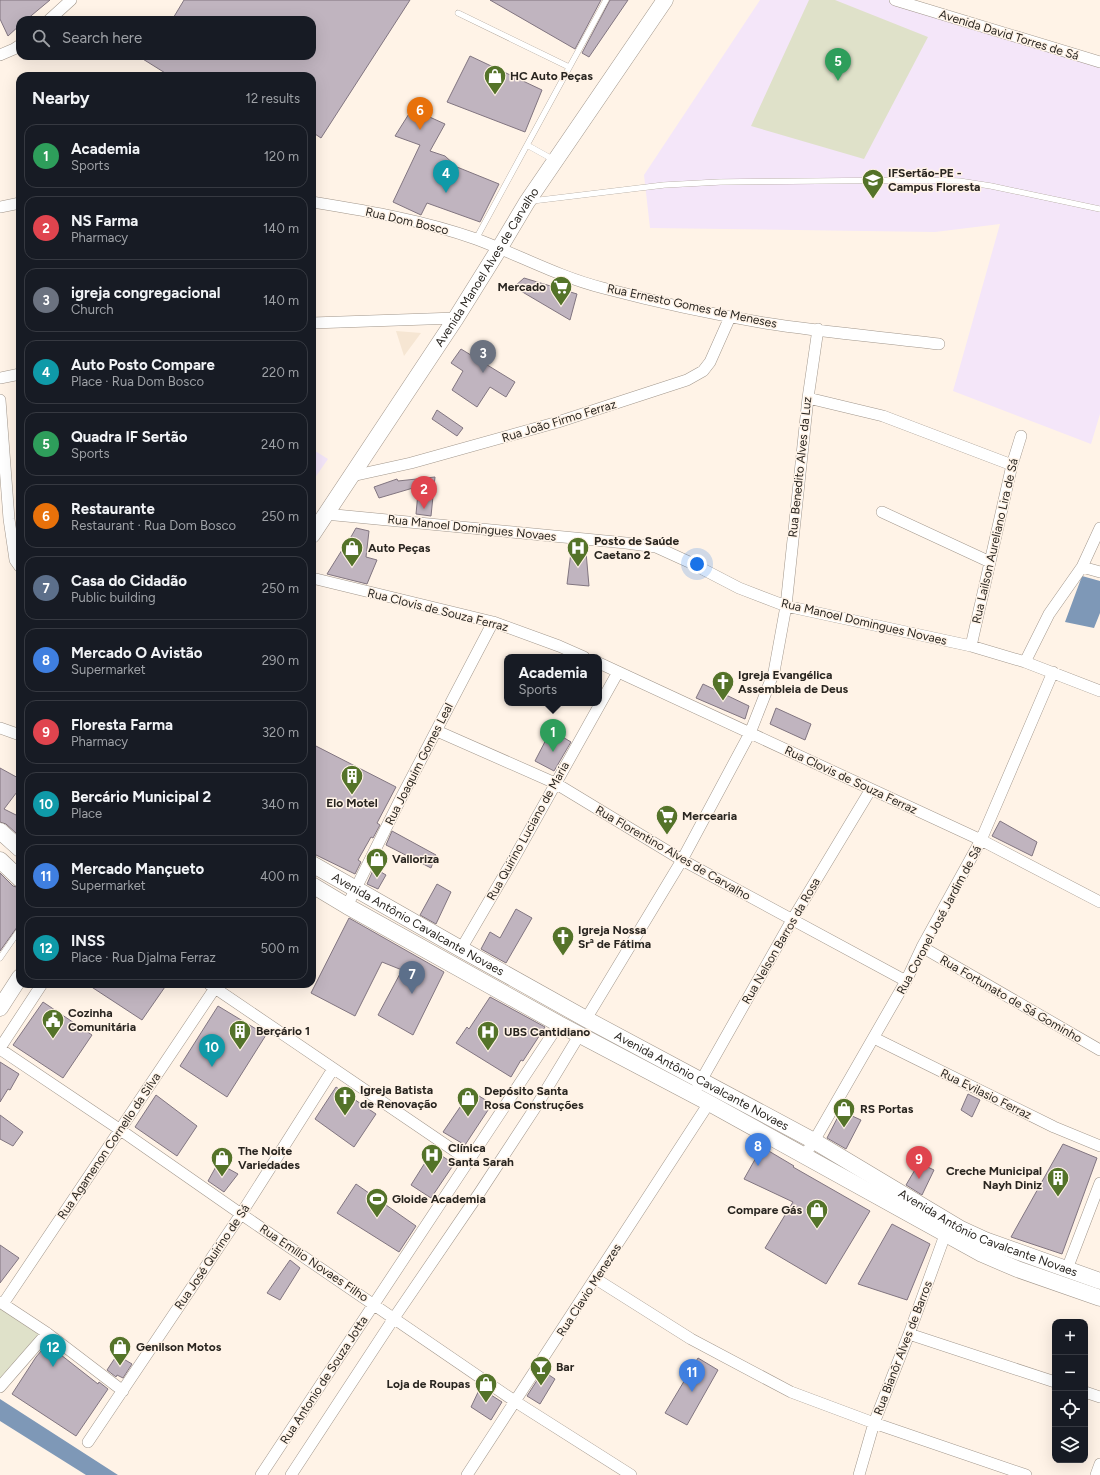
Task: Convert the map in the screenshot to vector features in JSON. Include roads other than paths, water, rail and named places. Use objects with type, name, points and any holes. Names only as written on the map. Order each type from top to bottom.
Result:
[{"type":"street","points":[[53,16],[71,0]]},
{"type":"street","name":"Avenida Manoel Alves de Carvalho","points":[[316,529],[456,318],[527,202],[665,0]]},
{"type":"street","name":"Avenida David Torres de Sá","points":[[895,0],[1100,62]]},
{"type":"street","points":[[0,54],[16,48]]},
{"type":"street","name":"Rua Dom Bosco","points":[[316,203],[395,216],[476,239],[499,249]]},
{"type":"street","points":[[0,207],[16,204]]},
{"type":"street","name":"Rua Ernesto Gomes de Meneses","points":[[499,249],[564,276],[602,288],[730,316],[939,344]]},
{"type":"street","name":"Rua João Firmo Ferraz","points":[[352,476],[411,463],[551,424],[687,380],[703,371],[710,362],[730,316]]},
{"type":"street","points":[[316,323],[456,318]]},
{"type":"street","name":"Rua Benedito Alves da Luz","points":[[586,1019],[682,860],[750,733],[774,672],[786,606],[808,398],[818,329]]},
{"type":"street","points":[[0,378],[16,375]]},
{"type":"street","points":[[808,398],[883,416],[1012,465]]},
{"type":"street","points":[[0,400],[9,519],[14,560],[16,562]]},
{"type":"street","name":"Rua Lailson Aureliano Lira de Sá","points":[[971,646],[1012,465],[1020,436]]},
{"type":"street","points":[[882,512],[990,562]]},
{"type":"street","name":"Rua Manoel Domingues Novaes","points":[[325,514],[656,547],[740,588],[786,606],[971,646],[1025,662],[1100,691]]},
{"type":"street","points":[[1025,662],[1050,614],[1082,567],[1100,528]]},
{"type":"street","points":[[1082,567],[1100,572]]},
{"type":"street","name":"Rua Clovis de Souza Ferraz","points":[[316,579],[492,622],[577,654]]},
{"type":"street","name":"Rua Joaquim Gomes Leal","points":[[347,906],[492,622]]},
{"type":"street","name":"Rua Clovis de Souza Ferraz","points":[[602,664],[981,840],[1100,902]]},
{"type":"street","name":"Rua Quirino Luciano de Maria","points":[[602,700],[618,672]]},
{"type":"street","name":"Rua Coronel José Jardim de Sá","points":[[804,1156],[814,1142],[906,981],[922,947],[981,840],[1052,672]]},
{"type":"street","name":"Rua Quirino Luciano de Maria","points":[[461,949],[513,860],[599,706]]},
{"type":"street","points":[[0,728],[16,734]]},
{"type":"street","name":"Rua Florentino Alves de Carvalho","points":[[437,730],[555,783],[682,860],[906,981]]},
{"type":"street","name":"Rua Nelson Barros da Rosa","points":[[697,1088],[792,920],[871,789]]},
{"type":"street","points":[[0,831],[16,845]]},
{"type":"street","points":[[0,860],[16,875]]},
{"type":"street","name":"Avenida Antônio Cavalcante Novaes","points":[[316,866],[586,1019],[697,1088],[814,1142],[948,1229],[985,1240],[1100,1281]]},
{"type":"street","points":[[316,888],[559,1024],[697,1088],[710,1104],[804,1156],[948,1229],[982,1254],[1100,1298]]},
{"type":"street","points":[[419,945],[429,931]]},
{"type":"street","name":"Rua Fortunato de Sá Gominho","points":[[922,947],[1100,1050]]},
{"type":"street","points":[[0,1008],[16,983]]},
{"type":"street","points":[[0,1048],[39,988]]},
{"type":"street","name":"Rua Agamenon Cornello da Silva","points":[[1,1303],[119,1129],[211,988]]},
{"type":"street","points":[[215,988],[468,1160]]},
{"type":"street","name":"Rua Antonio de Souza Jotta","points":[[261,1475],[559,1024]]},
{"type":"street","name":"Rua Antonio de Souza Jotta","points":[[291,1475],[394,1318],[480,1192],[537,1105],[580,1034]]},
{"type":"street","name":"Rua Evilasio Ferraz","points":[[874,1038],[1054,1128],[1100,1146]]},
{"type":"street","name":"Rua Emílio Novaes Filho","points":[[0,1048],[516,1402],[630,1475]]},
{"type":"street","name":"Rua José Quirino de Sá","points":[[88,1442],[241,1214],[332,1069]]},
{"type":"street","name":"Rua Clavio Menezes","points":[[467,1475],[710,1104]]},
{"type":"street","points":[[1067,1269],[1100,1183]]},
{"type":"street","name":"Rua Bianôr Alves de Barros","points":[[859,1475],[874,1423],[948,1229]]},
{"type":"street","points":[[596,1279],[690,1339],[791,1392],[874,1423],[1026,1475]]},
{"type":"street","points":[[1,1303],[47,1333],[123,1391]]},
{"type":"street","points":[[0,1387],[47,1333]]},
{"type":"street","points":[[909,1334],[1052,1381]]},
{"type":"street","points":[[1088,1393],[1100,1397]]},
{"type":"street","points":[[1096,1475],[1100,1464]]},
{"type":"lane","points":[[476,239],[606,0]]},
{"type":"lane","points":[[458,13],[569,68]]},
{"type":"lane","points":[[527,145],[556,161]]},
{"type":"lane","points":[[527,202],[664,185],[720,182],[928,180],[991,186],[1100,209]]},
{"type":"lane","points":[[0,958],[16,935]]},
{"type":"water","points":[[1082,576],[1100,581],[1100,613],[1094,628],[1065,622]]},
{"type":"water","points":[[0,1399],[118,1475],[86,1475],[0,1421]]},
{"type":"place","name":"Quadra IF Sertão","points":[[838,81]]},
{"type":"place","name":"HC Auto Peças","points":[[495,96]]},
{"type":"place","name":"Restaurante","points":[[420,130]]},
{"type":"place","name":"Auto Posto Compare","points":[[446,193]]},
{"type":"place","name":"IFSertão-PE - Campus Floresta","points":[[873,200]]},
{"type":"place","name":"Mercado","points":[[561,306]]},
{"type":"place","name":"igreja congregacional","points":[[483,373]]},
{"type":"place","name":"NS Farma","points":[[424,509]]},
{"type":"place","name":"Auto Peças","points":[[352,568]]},
{"type":"place","name":"Posto de Saúde Caetano 2","points":[[578,568]]},
{"type":"place","name":"Igreja Evangélica Assembleia de Deus","points":[[723,702]]},
{"type":"place","name":"Academia","points":[[553,752]]},
{"type":"place","name":"Elo Motel","points":[[352,796]]},
{"type":"place","name":"Mercearia","points":[[667,836]]},
{"type":"place","name":"Valloriza","points":[[377,878]]},
{"type":"place","name":"Igreja Nossa Srª de Fátima","points":[[563,956]]},
{"type":"place","name":"Casa do Cidadão","points":[[412,994]]},
{"type":"place","name":"Cozinha Comunitária","points":[[53,1040]]},
{"type":"place","name":"Berçário 1","points":[[240,1050]]},
{"type":"place","name":"UBS Cantidiano","points":[[488,1052]]},
{"type":"place","name":"Bercário Municipal 2","points":[[212,1067]]},
{"type":"place","name":"Igreja Batista de Renovação","points":[[345,1116]]},
{"type":"place","name":"Depósito Santa Rosa Construções","points":[[468,1118]]},
{"type":"place","name":"RS Portas","points":[[844,1128]]},
{"type":"place","name":"Mercado O Avistão","points":[[758,1166]]},
{"type":"place","name":"Clínica Santa Sarah","points":[[432,1174]]},
{"type":"place","name":"The Noite Variedades","points":[[222,1178]]},
{"type":"place","name":"Floresta Farma","points":[[919,1179]]},
{"type":"place","name":"Creche Municipal Nayh Diniz","points":[[1058,1198]]},
{"type":"place","name":"Gloide Academia","points":[[377,1218]]},
{"type":"place","name":"Compare Gás","points":[[817,1230]]},
{"type":"place","name":"Genilson Motos","points":[[120,1366]]},
{"type":"place","name":"INSS","points":[[53,1367]]},
{"type":"place","name":"Bar","points":[[541,1386]]},
{"type":"place","name":"Mercado Mançueto","points":[[692,1392]]},
{"type":"place","name":"Loja de Roupas","points":[[486,1404]]}]
